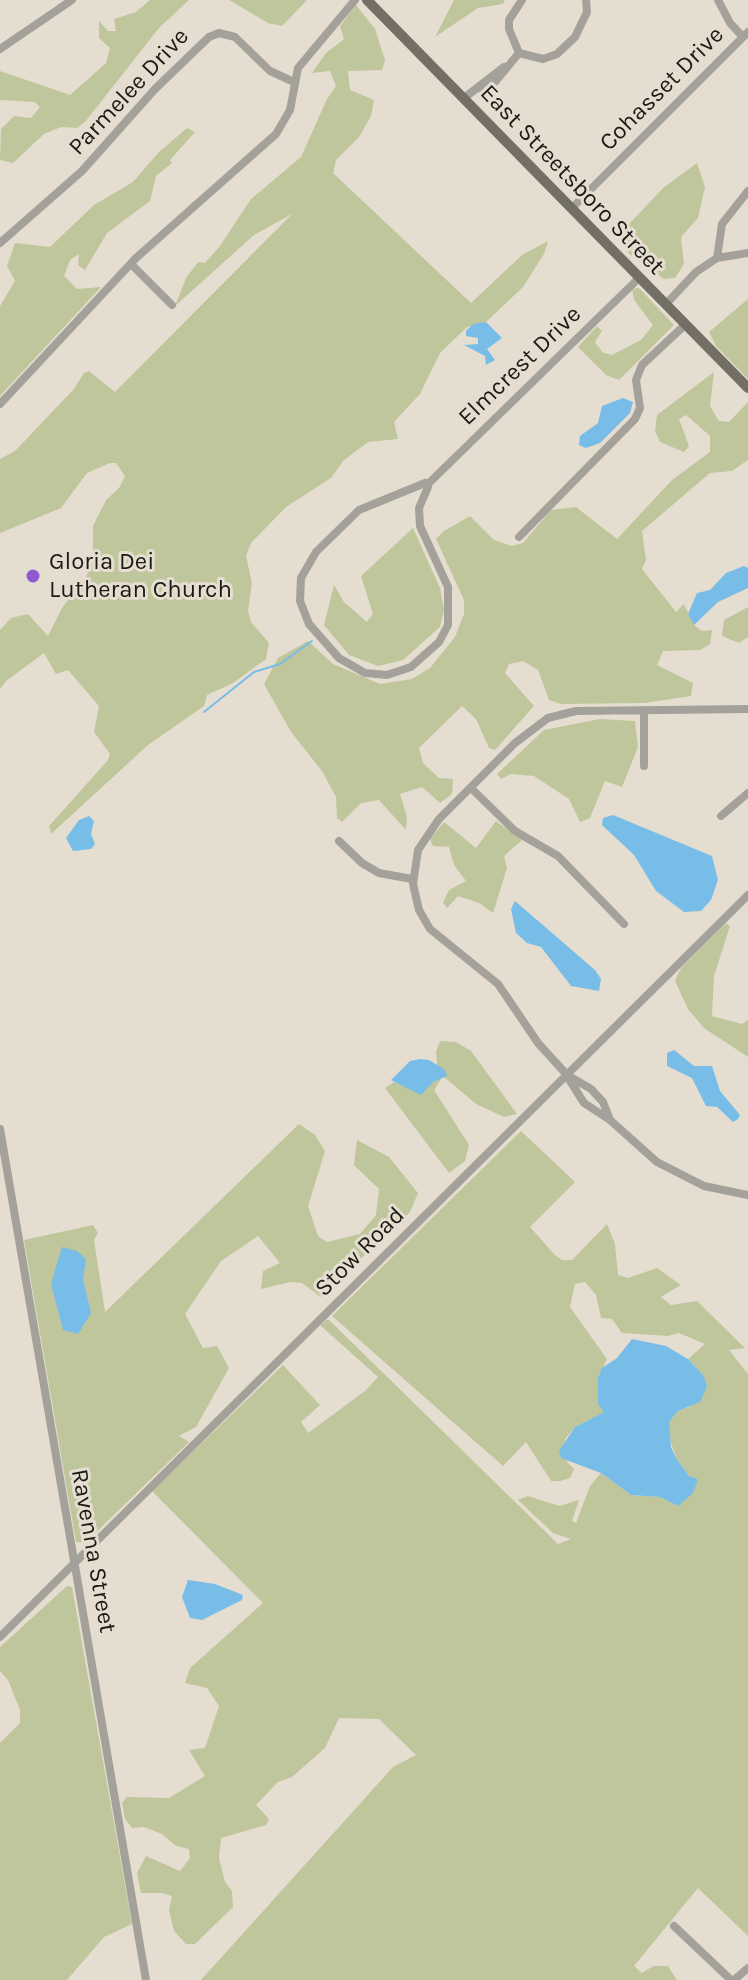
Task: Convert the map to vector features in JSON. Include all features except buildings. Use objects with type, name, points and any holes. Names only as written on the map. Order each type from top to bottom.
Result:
[{"type":"main road","name":"East Streetsboro Street","points":[[367,0],[748,388]]},
{"type":"street","points":[[0,49],[72,0]]},
{"type":"street","points":[[0,404],[131,264],[276,134],[290,110],[294,82],[303,60],[336,27],[355,0]]},
{"type":"street","points":[[519,53],[508,23],[522,0]]},
{"type":"street","points":[[519,53],[543,59],[566,47],[583,23],[586,0]]},
{"type":"street","points":[[718,0],[730,23],[746,34]]},
{"type":"street","name":"Parmelee Drive","points":[[0,243],[82,171],[155,89],[209,37],[219,33],[235,37],[270,71],[294,82]]},
{"type":"street","name":"Cohasset Drive","points":[[572,208],[746,34]]},
{"type":"street","points":[[464,98],[495,82],[519,53]]},
{"type":"street","points":[[717,258],[722,224],[748,191]]},
{"type":"street","points":[[666,304],[696,272],[717,258],[748,253]]},
{"type":"street","points":[[131,264],[172,305]]},
{"type":"street","name":"Elmcrest Drive","points":[[428,484],[382,498],[359,510],[316,552],[301,578],[300,601],[309,624],[339,658],[365,673],[387,675],[411,667],[439,642],[448,625],[448,587],[420,526],[419,508],[428,484],[640,277]]},
{"type":"street","points":[[519,537],[635,419],[640,408],[636,380],[642,365],[686,324]]},
{"type":"street","points":[[748,709],[576,711],[548,718],[515,743],[427,834],[418,850],[412,879],[419,910],[432,931],[498,984],[538,1043],[567,1075],[584,1103],[610,1120],[645,1153],[677,1174],[704,1186],[748,1195]]},
{"type":"street","points":[[644,710],[644,766]]},
{"type":"street","points":[[471,788],[515,831],[558,856],[624,924]]},
{"type":"street","points":[[721,816],[748,793]]},
{"type":"street","points":[[339,841],[379,873],[412,879]]},
{"type":"street","name":"Stow Road","points":[[0,1637],[748,895]]},
{"type":"street","points":[[567,1075],[591,1089],[603,1102],[610,1120]]},
{"type":"street","name":"Ravenna Street","points":[[0,1129],[146,1980]]},
{"type":"street","points":[[674,1926],[732,1980],[748,1968]]},
{"type":"green space","points":[[150,0],[189,0],[159,28],[85,122],[77,128],[61,127],[44,134],[13,163],[0,160],[1,129],[14,116],[31,118],[40,107],[35,102],[0,100],[0,71],[70,95],[106,63],[110,48],[99,38],[99,21],[108,31],[116,31],[114,19],[136,12]]},
{"type":"green space","points":[[229,0],[307,0],[282,26],[268,23]]},
{"type":"green space","points":[[454,0],[505,0],[503,4],[478,8],[435,37]]},
{"type":"green space","points":[[356,5],[375,29],[385,60],[382,70],[348,71],[350,90],[374,100],[371,116],[359,137],[336,160],[333,173],[471,303],[522,255],[548,241],[544,254],[523,287],[486,322],[467,327],[440,353],[420,394],[394,422],[398,439],[368,442],[344,460],[331,478],[286,507],[251,543],[246,556],[252,583],[248,611],[251,622],[269,643],[266,659],[233,683],[207,695],[204,706],[148,745],[51,834],[49,826],[108,760],[110,754],[94,732],[99,706],[68,670],[56,674],[44,653],[0,689],[0,630],[11,618],[28,614],[48,636],[62,608],[86,577],[93,560],[93,526],[106,500],[119,488],[125,476],[116,463],[87,473],[61,508],[0,533],[0,459],[15,451],[73,390],[84,373],[89,371],[115,392],[292,214],[254,235],[175,306],[186,278],[198,262],[205,263],[220,246],[251,199],[301,157],[336,86],[330,71],[312,73],[326,53],[344,39],[340,26]]},
{"type":"green space","points":[[187,128],[195,132],[170,160],[172,163],[156,176],[150,201],[107,233],[85,270],[78,265],[79,254],[70,260],[64,276],[77,289],[101,287],[0,396],[0,306],[15,281],[7,266],[15,243],[50,247],[94,205],[133,182],[159,152]]},
{"type":"green space","points":[[697,163],[705,187],[698,218],[681,237],[684,264],[675,278],[664,279],[629,254],[618,236],[663,188]]},
{"type":"green space","points":[[639,288],[674,325],[619,380],[606,375],[578,347],[597,326],[602,331],[595,342],[603,353],[612,355],[641,340],[653,325],[634,300],[632,289]]},
{"type":"green space","points":[[748,299],[748,379],[716,346],[709,332]]},
{"type":"green space","points":[[714,372],[710,406],[719,421],[729,422],[748,402],[748,460],[732,471],[710,473],[642,531],[646,560],[642,569],[676,612],[684,604],[694,625],[702,631],[712,630],[710,644],[700,650],[663,651],[657,665],[693,683],[691,696],[645,703],[561,704],[549,700],[538,670],[523,661],[509,664],[505,673],[534,706],[495,750],[489,748],[476,719],[462,706],[419,748],[423,763],[439,778],[453,779],[452,794],[440,803],[422,787],[400,794],[407,817],[406,830],[379,800],[361,803],[342,822],[337,818],[336,797],[322,771],[291,732],[264,684],[278,658],[308,641],[333,664],[380,684],[412,679],[430,668],[455,637],[464,614],[464,600],[436,539],[470,516],[494,540],[512,546],[523,543],[551,510],[576,507],[617,539],[672,480],[710,452],[710,436],[686,415],[679,419],[689,446],[684,452],[660,442],[655,431],[657,415]]},
{"type":"green space","points":[[413,528],[440,588],[444,610],[440,627],[403,660],[378,666],[349,655],[324,625],[334,585],[344,602],[367,622],[373,614],[361,576]]},
{"type":"green space","points":[[748,607],[748,637],[739,643],[722,636],[724,620]]},
{"type":"green space","points":[[600,719],[635,721],[638,747],[622,787],[605,781],[590,818],[580,822],[569,799],[534,776],[511,774],[501,779],[497,774],[544,730]]},
{"type":"green space","points":[[496,821],[522,840],[504,856],[507,868],[493,913],[479,903],[458,896],[447,908],[443,903],[449,890],[466,881],[454,865],[449,847],[433,846],[430,839],[444,822],[476,848]]},
{"type":"green space","points":[[726,923],[730,926],[714,976],[712,1016],[742,1024],[748,1020],[748,1057],[704,1028],[688,1009],[675,981],[681,968]]},
{"type":"green space","points":[[440,1041],[456,1042],[471,1051],[517,1114],[504,1117],[476,1104],[443,1076],[434,1090],[469,1145],[465,1161],[449,1173],[385,1088],[394,1082],[438,1072],[436,1052]]},
{"type":"green space","points":[[299,1124],[315,1135],[325,1151],[308,1206],[318,1236],[327,1242],[360,1234],[376,1215],[379,1189],[354,1165],[357,1140],[389,1157],[418,1193],[410,1212],[321,1297],[302,1283],[290,1282],[261,1289],[263,1271],[280,1263],[258,1236],[221,1261],[185,1314],[203,1348],[217,1346],[229,1368],[196,1427],[179,1436],[189,1442],[86,1542],[76,1542],[24,1240],[93,1225],[98,1233],[94,1240],[105,1312]]},
{"type":"green space","points":[[521,1131],[575,1182],[530,1227],[555,1255],[562,1260],[572,1260],[607,1224],[615,1244],[618,1275],[628,1278],[657,1268],[681,1285],[661,1297],[671,1305],[697,1301],[745,1348],[729,1350],[748,1374],[748,1936],[698,1888],[634,1966],[642,1973],[653,1966],[668,1966],[677,1980],[201,1980],[393,1767],[416,1755],[379,1719],[339,1718],[325,1748],[292,1777],[278,1782],[256,1805],[269,1819],[266,1825],[221,1838],[219,1858],[225,1882],[232,1891],[233,1907],[195,1944],[186,1944],[174,1931],[169,1910],[172,1896],[141,1893],[137,1873],[146,1856],[180,1871],[190,1858],[189,1849],[176,1846],[162,1834],[144,1827],[132,1828],[125,1819],[122,1803],[127,1797],[169,1798],[205,1776],[189,1750],[205,1748],[219,1706],[207,1688],[185,1683],[190,1668],[263,1603],[152,1491],[283,1365],[320,1405],[301,1422],[308,1433],[365,1391],[378,1377],[320,1325],[328,1319],[558,1544],[571,1539],[553,1533],[518,1500],[528,1496],[559,1506],[579,1500],[572,1521],[576,1523],[590,1486],[601,1473],[631,1495],[660,1497],[678,1506],[698,1479],[689,1476],[676,1458],[668,1433],[669,1422],[678,1411],[691,1406],[703,1375],[688,1359],[705,1344],[679,1333],[668,1336],[622,1333],[612,1319],[601,1318],[596,1295],[585,1282],[575,1284],[570,1307],[607,1359],[598,1378],[604,1412],[575,1427],[565,1439],[567,1462],[574,1469],[570,1478],[560,1481],[551,1481],[526,1442],[503,1466],[332,1316]]},
{"type":"green space","points":[[67,1586],[72,1587],[132,1924],[104,1937],[67,1980],[0,1980],[0,1743],[20,1723],[20,1710],[8,1680],[0,1671],[0,1647]]},
{"type":"water","points":[[486,322],[502,338],[487,349],[495,360],[486,365],[485,356],[464,345],[478,344],[478,338],[466,336],[466,331],[473,324]]},
{"type":"water","points":[[623,398],[633,402],[630,413],[600,443],[586,448],[579,445],[580,436],[598,423],[602,406]]},
{"type":"water","points":[[744,566],[748,568],[748,588],[718,602],[694,625],[688,614],[697,593],[710,590],[726,573]]},
{"type":"water","points":[[613,815],[712,856],[718,880],[711,900],[701,911],[684,912],[656,891],[634,855],[602,825],[603,818]]},
{"type":"water","points":[[89,816],[94,821],[91,834],[95,844],[91,849],[73,851],[66,838],[79,820]]},
{"type":"water","points":[[515,901],[595,970],[601,979],[599,991],[571,986],[541,947],[527,943],[516,933],[511,909]]},
{"type":"water","points":[[674,1050],[694,1066],[712,1066],[720,1091],[740,1115],[738,1119],[733,1122],[717,1107],[706,1106],[692,1078],[667,1066],[667,1053]]},
{"type":"water","points":[[429,1060],[444,1069],[447,1076],[433,1082],[421,1095],[391,1080],[410,1061]]},
{"type":"water","points":[[62,1247],[77,1251],[86,1259],[83,1279],[91,1313],[78,1334],[63,1330],[51,1284]]},
{"type":"water","points":[[632,1339],[666,1346],[688,1359],[703,1375],[707,1386],[700,1402],[678,1411],[669,1422],[671,1447],[676,1458],[689,1476],[698,1479],[693,1493],[678,1506],[660,1497],[631,1495],[601,1473],[561,1458],[559,1451],[575,1427],[604,1412],[598,1404],[598,1378],[602,1368],[617,1358]]},
{"type":"water","points":[[188,1580],[215,1584],[243,1595],[242,1600],[202,1620],[190,1618],[182,1597]]},
{"type":"waterway","points":[[204,712],[254,672],[280,664],[312,641]]},
{"type":"place","name":"Gloria Dei Lutheran Church","points":[[33,576]]}]
